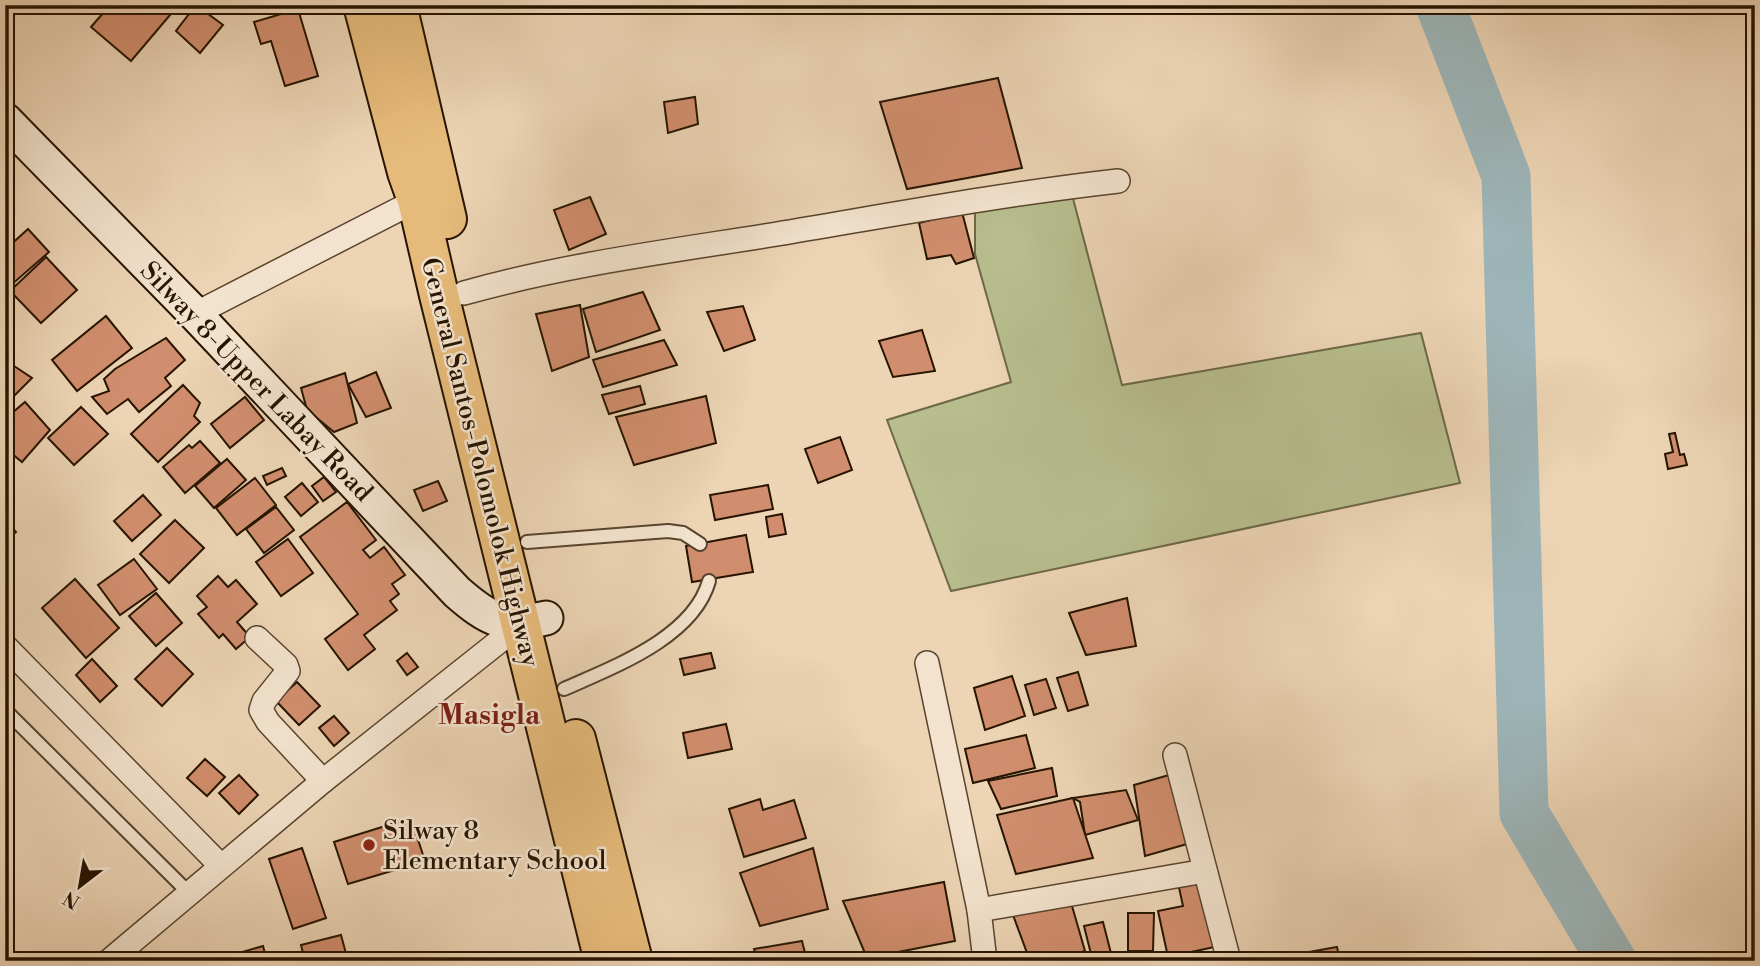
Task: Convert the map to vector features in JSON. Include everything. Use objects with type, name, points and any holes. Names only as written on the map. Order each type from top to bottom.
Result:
[{"type":"highway","name":"General Santos-Polomolok Highway","points":[[363,5],[407,172],[417,200],[442,308],[533,621],[604,961]]},
{"type":"highway","points":[[397,5],[464,293],[527,542],[533,621],[564,689],[633,961]]},
{"type":"main road","name":"Silway 8-Upper Labay Road","points":[[5,120],[195,314],[457,592],[486,615],[502,621],[533,621]]},
{"type":"street","points":[[464,293],[529,275],[634,256],[1015,193],[1118,181]]},
{"type":"street","points":[[195,314],[417,200]]},
{"type":"street","points":[[109,961],[323,781],[533,621]]},
{"type":"street","points":[[257,638],[286,665],[288,671],[264,701],[261,710],[268,722],[323,781]]},
{"type":"street","points":[[5,646],[221,866]]},
{"type":"street","points":[[927,663],[979,910],[985,961]]},
{"type":"street","points":[[1175,755],[1229,961]]},
{"type":"street","points":[[979,910],[1205,871]]},
{"type":"lane","points":[[527,542],[668,531],[683,533],[700,544]]},
{"type":"lane","points":[[564,689],[632,659],[664,638],[696,608],[709,581]]},
{"type":"lane","points":[[5,710],[189,893]]},
{"type":"green space","points":[[1070,187],[1122,385],[1421,333],[1460,483],[951,591],[887,420],[1011,382],[975,254],[975,203]]},
{"type":"building","points":[[110,5],[158,5],[170,15],[131,61],[91,27]]},
{"type":"building","points":[[196,5],[223,25],[200,53],[176,31]]},
{"type":"building","points":[[298,9],[318,76],[285,86],[271,41],[261,44],[254,22]]},
{"type":"building","points":[[998,78],[1022,168],[907,189],[880,102]]},
{"type":"building","points":[[695,97],[698,124],[668,133],[664,102]]},
{"type":"building","points":[[590,197],[606,234],[569,250],[554,210]]},
{"type":"building","points":[[5,203],[14,213],[5,220]]},
{"type":"building","points":[[962,212],[974,258],[956,264],[951,255],[927,259],[919,223]]},
{"type":"building","points":[[28,229],[49,252],[10,286],[5,281],[5,250]]},
{"type":"building","points":[[46,257],[77,290],[41,323],[10,291]]},
{"type":"building","points":[[643,292],[660,330],[596,352],[583,309]]},
{"type":"building","points":[[580,305],[589,357],[552,371],[536,314]]},
{"type":"building","points":[[743,306],[755,340],[724,351],[707,312]]},
{"type":"building","points":[[106,316],[132,348],[77,391],[52,360]]},
{"type":"building","points":[[922,330],[935,371],[893,377],[879,341]]},
{"type":"building","points":[[166,338],[185,360],[165,378],[171,386],[139,412],[128,399],[107,414],[92,397],[109,391],[104,379],[115,369]]},
{"type":"building","points":[[664,340],[677,365],[603,387],[593,360]]},
{"type":"building","points":[[5,360],[32,378],[5,405]]},
{"type":"building","points":[[376,372],[391,408],[366,417],[348,384]]},
{"type":"building","points":[[345,373],[357,423],[334,432],[307,410],[301,388]]},
{"type":"building","points":[[183,385],[200,403],[194,416],[200,422],[158,462],[131,434]]},
{"type":"building","points":[[640,386],[645,404],[609,414],[602,395]]},
{"type":"building","points":[[706,396],[716,443],[634,465],[616,417]]},
{"type":"building","points":[[245,397],[264,420],[230,448],[211,424]]},
{"type":"building","points":[[25,402],[50,430],[22,462],[5,448],[5,419]]},
{"type":"building","points":[[81,407],[108,434],[74,465],[48,438]]},
{"type":"building","points":[[1675,433],[1680,455],[1684,454],[1687,465],[1668,469],[1665,454],[1673,452],[1669,434]]},
{"type":"building","points":[[840,437],[852,470],[818,483],[805,449]]},
{"type":"building","points":[[200,441],[220,463],[185,493],[163,467],[189,445],[192,448]]},
{"type":"building","points":[[227,459],[246,480],[214,508],[195,486]]},
{"type":"building","points":[[282,468],[286,476],[267,485],[263,476]]},
{"type":"building","points":[[324,477],[336,492],[323,501],[312,486]]},
{"type":"building","points":[[255,478],[276,505],[237,535],[216,508]]},
{"type":"building","points":[[438,481],[447,501],[423,511],[414,490]]},
{"type":"building","points":[[302,483],[318,502],[301,516],[285,497]]},
{"type":"building","points":[[768,485],[773,509],[715,520],[710,495]]},
{"type":"building","points":[[143,495],[161,515],[132,541],[114,521]]},
{"type":"building","points":[[347,502],[376,540],[363,550],[370,558],[384,547],[405,575],[392,584],[399,594],[390,601],[397,610],[364,635],[375,649],[348,670],[325,639],[358,614],[300,537]]},
{"type":"building","points":[[276,507],[294,530],[264,553],[246,529]]},
{"type":"building","points":[[782,514],[786,534],[769,537],[766,517]]},
{"type":"building","points":[[5,520],[16,532],[5,542]]},
{"type":"building","points":[[175,520],[204,548],[169,583],[140,554]]},
{"type":"building","points":[[746,535],[753,572],[692,582],[686,546]]},
{"type":"building","points":[[288,539],[313,573],[281,596],[256,562]]},
{"type":"building","points":[[134,559],[157,589],[120,615],[98,585]]},
{"type":"building","points":[[218,576],[228,587],[236,580],[257,604],[237,622],[250,637],[236,649],[223,634],[219,638],[198,614],[207,607],[197,596]]},
{"type":"building","points":[[75,579],[119,628],[86,658],[42,608]]},
{"type":"building","points":[[156,593],[182,623],[156,646],[129,616]]},
{"type":"building","points":[[1127,598],[1136,646],[1086,655],[1069,613]]},
{"type":"building","points":[[167,648],[193,674],[162,706],[135,679]]},
{"type":"building","points":[[407,653],[418,667],[407,675],[397,661]]},
{"type":"building","points":[[711,653],[715,668],[684,675],[680,659]]},
{"type":"building","points":[[92,659],[117,686],[100,702],[76,675]]},
{"type":"building","points":[[1078,672],[1088,705],[1068,711],[1057,678]]},
{"type":"building","points":[[1012,676],[1025,716],[985,730],[974,688]]},
{"type":"building","points":[[1046,679],[1056,708],[1034,715],[1025,685]]},
{"type":"building","points":[[297,682],[320,706],[299,725],[276,701]]},
{"type":"building","points":[[334,716],[349,733],[334,746],[319,728]]},
{"type":"building","points":[[726,724],[732,749],[688,758],[683,733]]},
{"type":"building","points":[[1026,735],[1035,768],[973,783],[965,749]]},
{"type":"building","points":[[205,759],[225,777],[207,796],[187,778]]},
{"type":"building","points":[[1052,768],[1057,796],[1001,809],[988,781]]},
{"type":"building","points":[[1176,773],[1194,842],[1145,856],[1134,785]]},
{"type":"building","points":[[239,775],[258,795],[239,814],[219,793]]},
{"type":"building","points":[[1126,790],[1138,820],[1085,835],[1080,802],[1073,798]]},
{"type":"building","points":[[1073,798],[1093,858],[1016,874],[997,815]]},
{"type":"building","points":[[760,799],[763,810],[794,800],[806,838],[744,857],[729,809]]},
{"type":"building","points":[[411,818],[425,861],[348,884],[334,842]]},
{"type":"building","points":[[302,848],[326,918],[293,929],[269,859]]},
{"type":"building","points":[[813,848],[828,909],[760,926],[740,873]]},
{"type":"building","points":[[1205,878],[1219,946],[1168,957],[1158,911],[1183,906],[1178,883]]},
{"type":"building","points":[[944,882],[955,941],[867,958],[843,901]]},
{"type":"building","points":[[1070,899],[1085,951],[1047,961],[1030,961],[1013,915]]},
{"type":"building","points":[[1128,913],[1154,913],[1153,951],[1128,951]]},
{"type":"building","points":[[1103,922],[1113,961],[1075,961],[1074,958],[1091,954],[1084,926]]},
{"type":"building","points":[[341,935],[348,961],[305,961],[301,945]]},
{"type":"building","points":[[802,941],[807,961],[758,961],[754,949]]},
{"type":"building","points":[[263,946],[267,961],[211,961]]},
{"type":"building","points":[[1337,947],[1340,961],[1270,959]]},
{"type":"waterway","points":[[1440,5],[1506,176],[1524,813],[1612,961]]},
{"type":"place","name":"Silway 8 Elementary School","points":[[369,845]]},
{"type":"district","name":"Masigla","points":[[489,714]]}]
